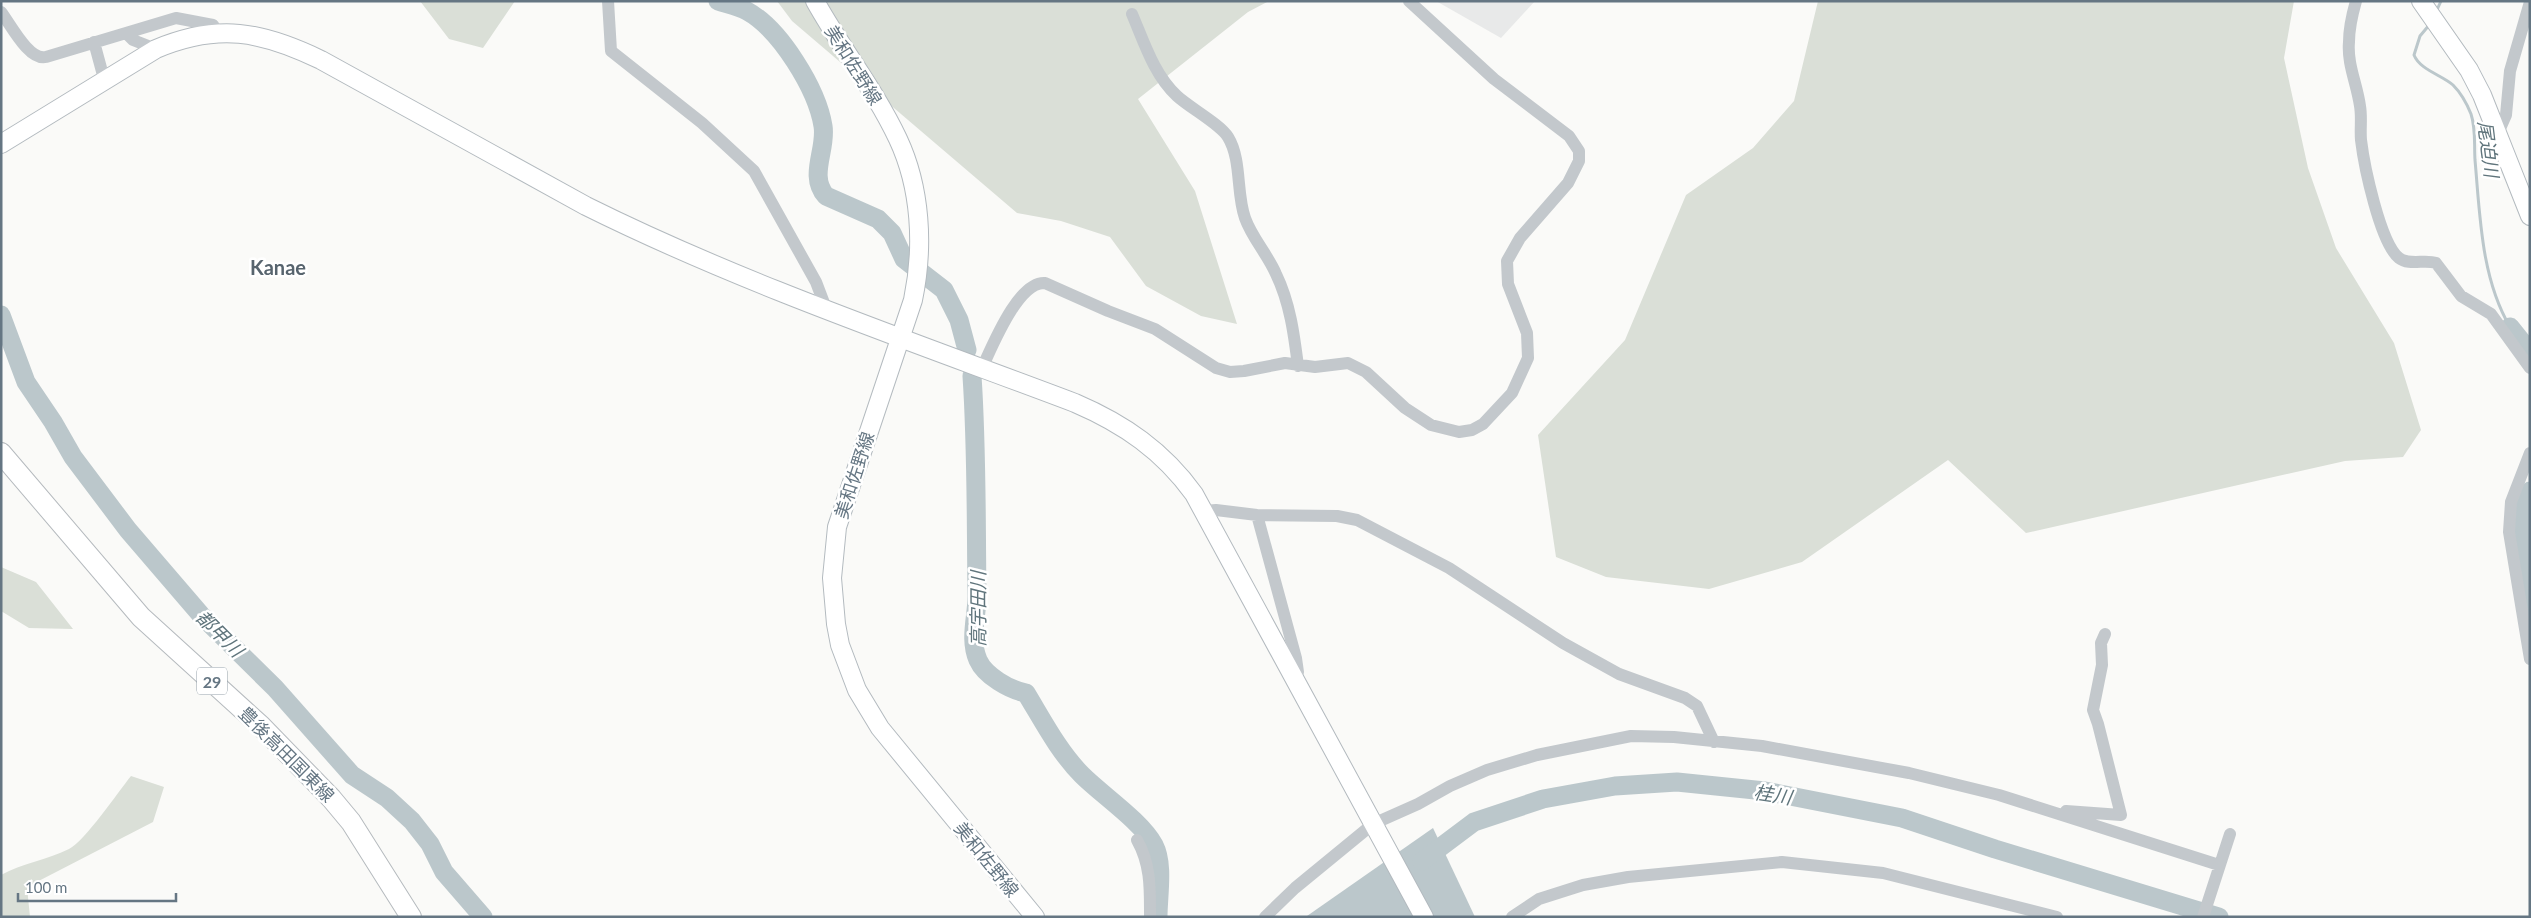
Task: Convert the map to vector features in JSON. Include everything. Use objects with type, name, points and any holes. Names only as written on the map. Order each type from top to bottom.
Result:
[{"type":"main road","name":"豊後高田国東線","points":[[1,453],[141,618],[261,726],[331,798],[352,822],[411,917]]},
{"type":"street","points":[[608,1],[611,51],[702,122],[754,171],[816,282],[827,311]]},
{"type":"street","name":"美和佐野線","points":[[815,1],[899,141],[906,161],[918,212],[919,260],[917,279],[902,338],[843,502],[837,527],[833,554],[832,586],[840,645],[857,690],[880,728],[1035,917]]},
{"type":"street","points":[[982,368],[1018,300],[1030,288],[1041,283],[1108,312],[1155,329],[1216,368],[1230,372],[1285,363],[1314,367],[1348,363],[1358,366],[1418,418],[1446,430],[1459,432],[1478,427],[1494,414],[1512,392],[1528,358],[1527,333],[1508,284],[1507,261],[1520,238],[1568,183],[1579,161],[1579,151],[1569,136],[1494,79],[1409,1]]},
{"type":"street","points":[[2356,1],[2348,43],[2350,62],[2361,107],[2364,158],[2377,215],[2393,251],[2400,259],[2407,262],[2430,261],[2436,263],[2461,296],[2491,314],[2530,368]]},
{"type":"street","points":[[2498,133],[2506,115],[2510,71],[2530,2]]},
{"type":"street","points":[[1,12],[31,53],[38,58],[176,18],[213,25],[218,33]]},
{"type":"street","points":[[2429,13],[2469,70],[2498,133],[2530,216]]},
{"type":"street","points":[[1132,14],[1156,68],[1166,84],[1177,96],[1227,135],[1232,147],[1245,218],[1276,274],[1286,300],[1294,330],[1298,366]]},
{"type":"street","points":[[126,33],[133,40],[156,49]]},
{"type":"street","points":[[1,144],[104,79],[156,49],[191,36],[218,33],[256,36],[300,50],[626,226],[827,311],[1075,403],[1126,428],[1171,464],[1204,511],[1424,917]]},
{"type":"street","points":[[94,42],[104,79]]},
{"type":"street","points":[[2530,453],[2511,502],[2510,532],[2530,659]]},
{"type":"street","points":[[1204,511],[1216,510],[1257,515],[1337,516],[1357,520],[1449,568],[1563,643],[1620,674],[1685,698],[1697,706],[1714,742]]},
{"type":"street","points":[[1257,515],[1297,665],[1295,678]]},
{"type":"street","points":[[2046,810],[2121,815],[2093,710],[2102,665],[2101,643],[2105,634]]},
{"type":"street","points":[[1265,917],[1295,888],[1375,827],[1450,786],[1487,770],[1537,755],[1630,736],[1674,737],[1762,746],[1909,773],[1999,795],[2218,868]]},
{"type":"street","points":[[2203,917],[2230,834]]},
{"type":"street","points":[[1137,840],[1144,853],[1148,867],[1150,917]]},
{"type":"street","points":[[1512,917],[1538,899],[1583,885],[1628,877],[1782,862],[1883,873],[2029,912],[2057,917]]},
{"type":"shaded area","points":[[420,1],[515,1],[483,48],[449,39]]},
{"type":"shaded area","points":[[777,1],[1269,1],[1248,12],[1138,99],[1195,191],[1237,324],[1201,316],[1146,286],[1110,237],[1061,221],[1017,213],[792,21]]},
{"type":"shaded area","points":[[1436,1],[1535,1],[1501,38]]},
{"type":"shaded area","points":[[1818,1],[2294,1],[2284,58],[2308,168],[2336,248],[2394,343],[2421,430],[2403,457],[2345,461],[2026,533],[1948,460],[1802,562],[1709,589],[1606,577],[1556,557],[1538,435],[1625,340],[1686,195],[1753,148],[1794,101]]},
{"type":"shaded area","points":[[1,567],[36,582],[73,629],[29,628],[1,611]]},
{"type":"shaded area","points":[[131,776],[164,787],[153,822],[27,887],[30,917],[1,917],[1,875],[17,867],[61,853],[76,844],[92,827]]},
{"type":"shaded area","points":[[1433,828],[1475,917],[1307,917],[1307,916]]},
{"type":"waterway","name":"高宇田川","points":[[718,1],[747,11],[759,20],[772,31],[795,61],[813,95],[823,126],[824,135],[818,171],[818,180],[821,188],[826,196],[878,219],[892,233],[904,259],[944,290],[959,320],[967,350]]},
{"type":"waterway","name":"尾迫川","points":[[2436,12],[2441,1]]},
{"type":"waterway","name":"尾迫川","points":[[2430,24],[2420,36],[2414,55],[2421,65],[2453,85],[2471,114],[2484,246],[2493,288],[2500,308],[2510,327]]},
{"type":"waterway","name":"都甲川","points":[[1,315],[26,382],[53,422],[73,457],[128,530],[201,615],[275,688],[352,775],[387,798],[412,821],[430,844],[444,872],[483,917]]},
{"type":"waterway","points":[[2510,327],[2530,352]]},
{"type":"waterway","name":"高宇田川","points":[[972,376],[976,458],[977,596],[974,636],[975,652],[981,666],[992,677],[1013,689],[1026,693],[1052,736],[1074,766],[1148,836],[1154,845],[1159,861],[1158,917]]},
{"type":"waterway","points":[[2530,491],[2525,505],[2521,533],[2521,548],[2530,607]]},
{"type":"waterway","name":"桂川","points":[[1422,861],[1474,822],[1543,799],[1615,786],[1677,782],[1765,791],[1902,818],[1995,849],[2219,917]]},
{"type":"district","name":"Kanae","points":[[278,267]]}]
